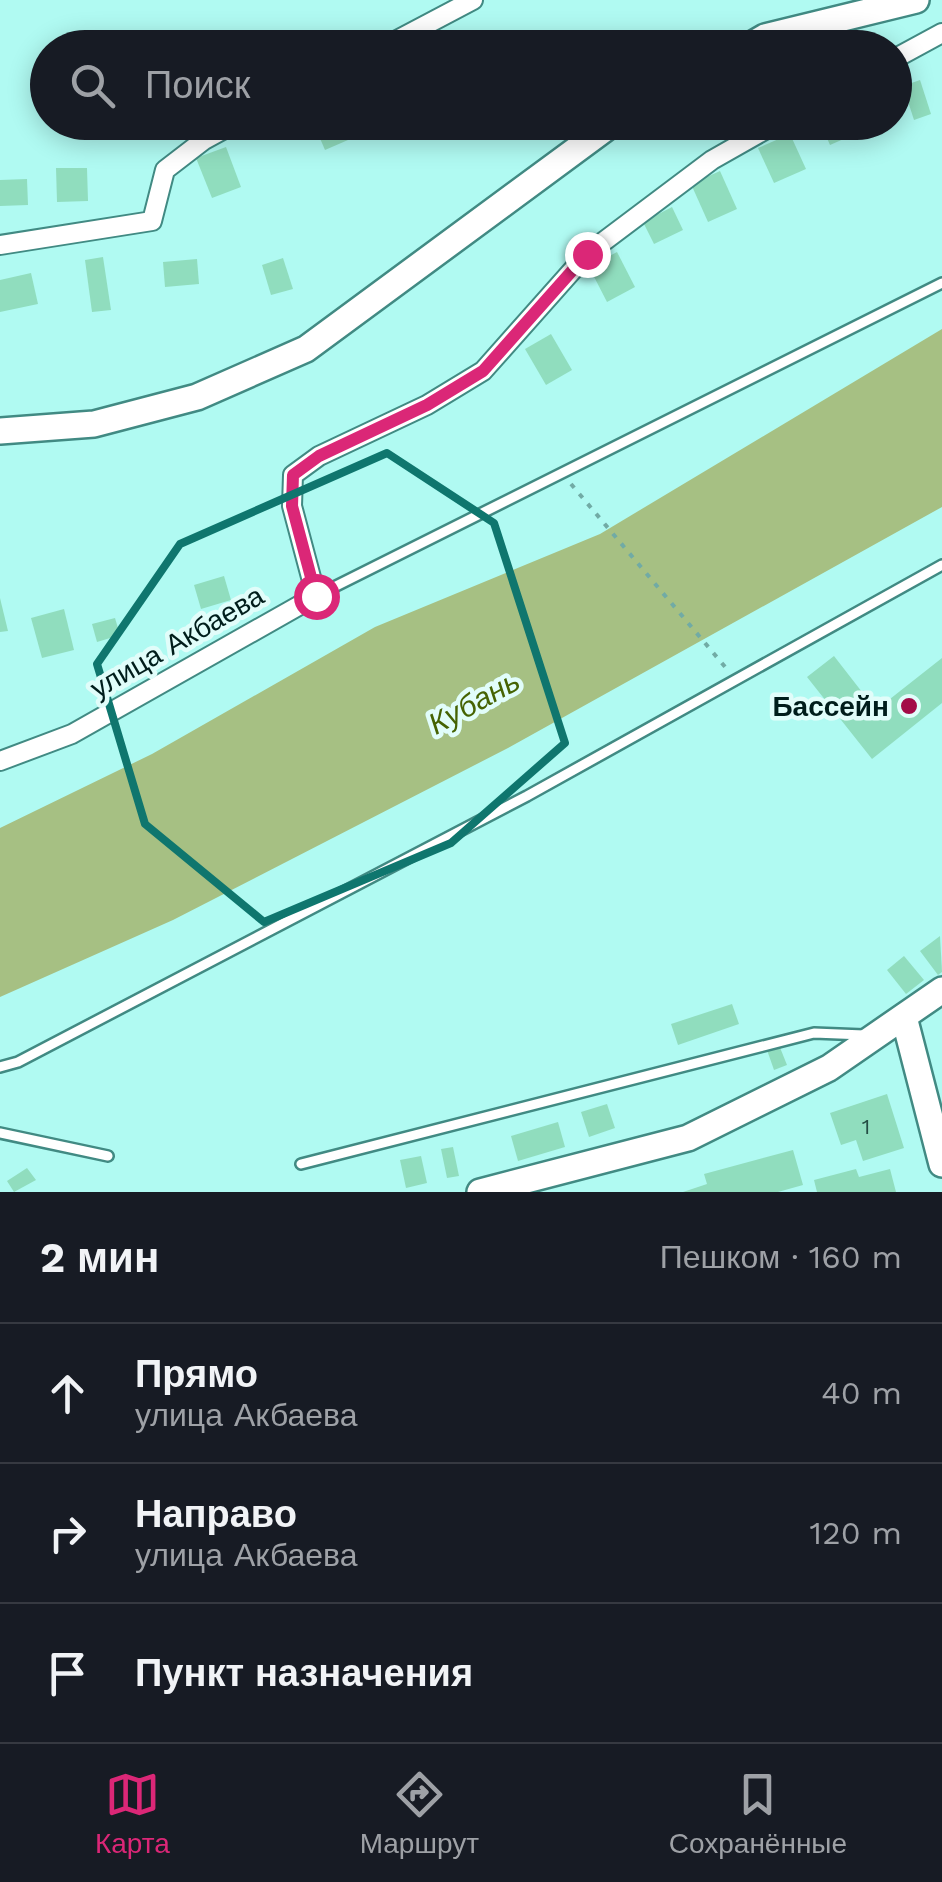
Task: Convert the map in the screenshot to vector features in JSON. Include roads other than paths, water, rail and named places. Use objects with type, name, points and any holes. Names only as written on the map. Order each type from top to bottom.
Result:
[{"type":"street","points":[[416,30],[473,0]]},
{"type":"street","points":[[793,30],[916,0]]},
{"type":"street","points":[[912,50],[942,34]]},
{"type":"street","points":[[0,245],[152,221],[165,170],[204,140]]},
{"type":"street","points":[[0,432],[94,424],[163,406],[197,396],[306,349],[590,140]]},
{"type":"street","points":[[316,596],[292,506],[293,475],[319,456],[427,405],[483,371],[587,254],[712,160],[747,140]]},
{"type":"street","name":"улица Акбаева","points":[[0,761],[72,734],[316,596]]},
{"type":"street","points":[[480,1192],[534,1185],[688,1138],[829,1068],[942,990]]},
{"type":"street","points":[[904,1017],[935,1110],[942,1164]]},
{"type":"lane","points":[[316,596],[942,283]]},
{"type":"lane","points":[[0,1067],[18,1062],[510,805],[942,565]]},
{"type":"lane","points":[[301,1164],[814,1033],[877,1036]]},
{"type":"lane","points":[[0,1133],[108,1156]]},
{"type":"water","name":"Кубань","points":[[942,329],[942,507],[508,748],[173,920],[0,997],[0,828],[152,754],[375,627],[600,534]]},
{"type":"place","name":"Бассейн","points":[[909,706]]}]
